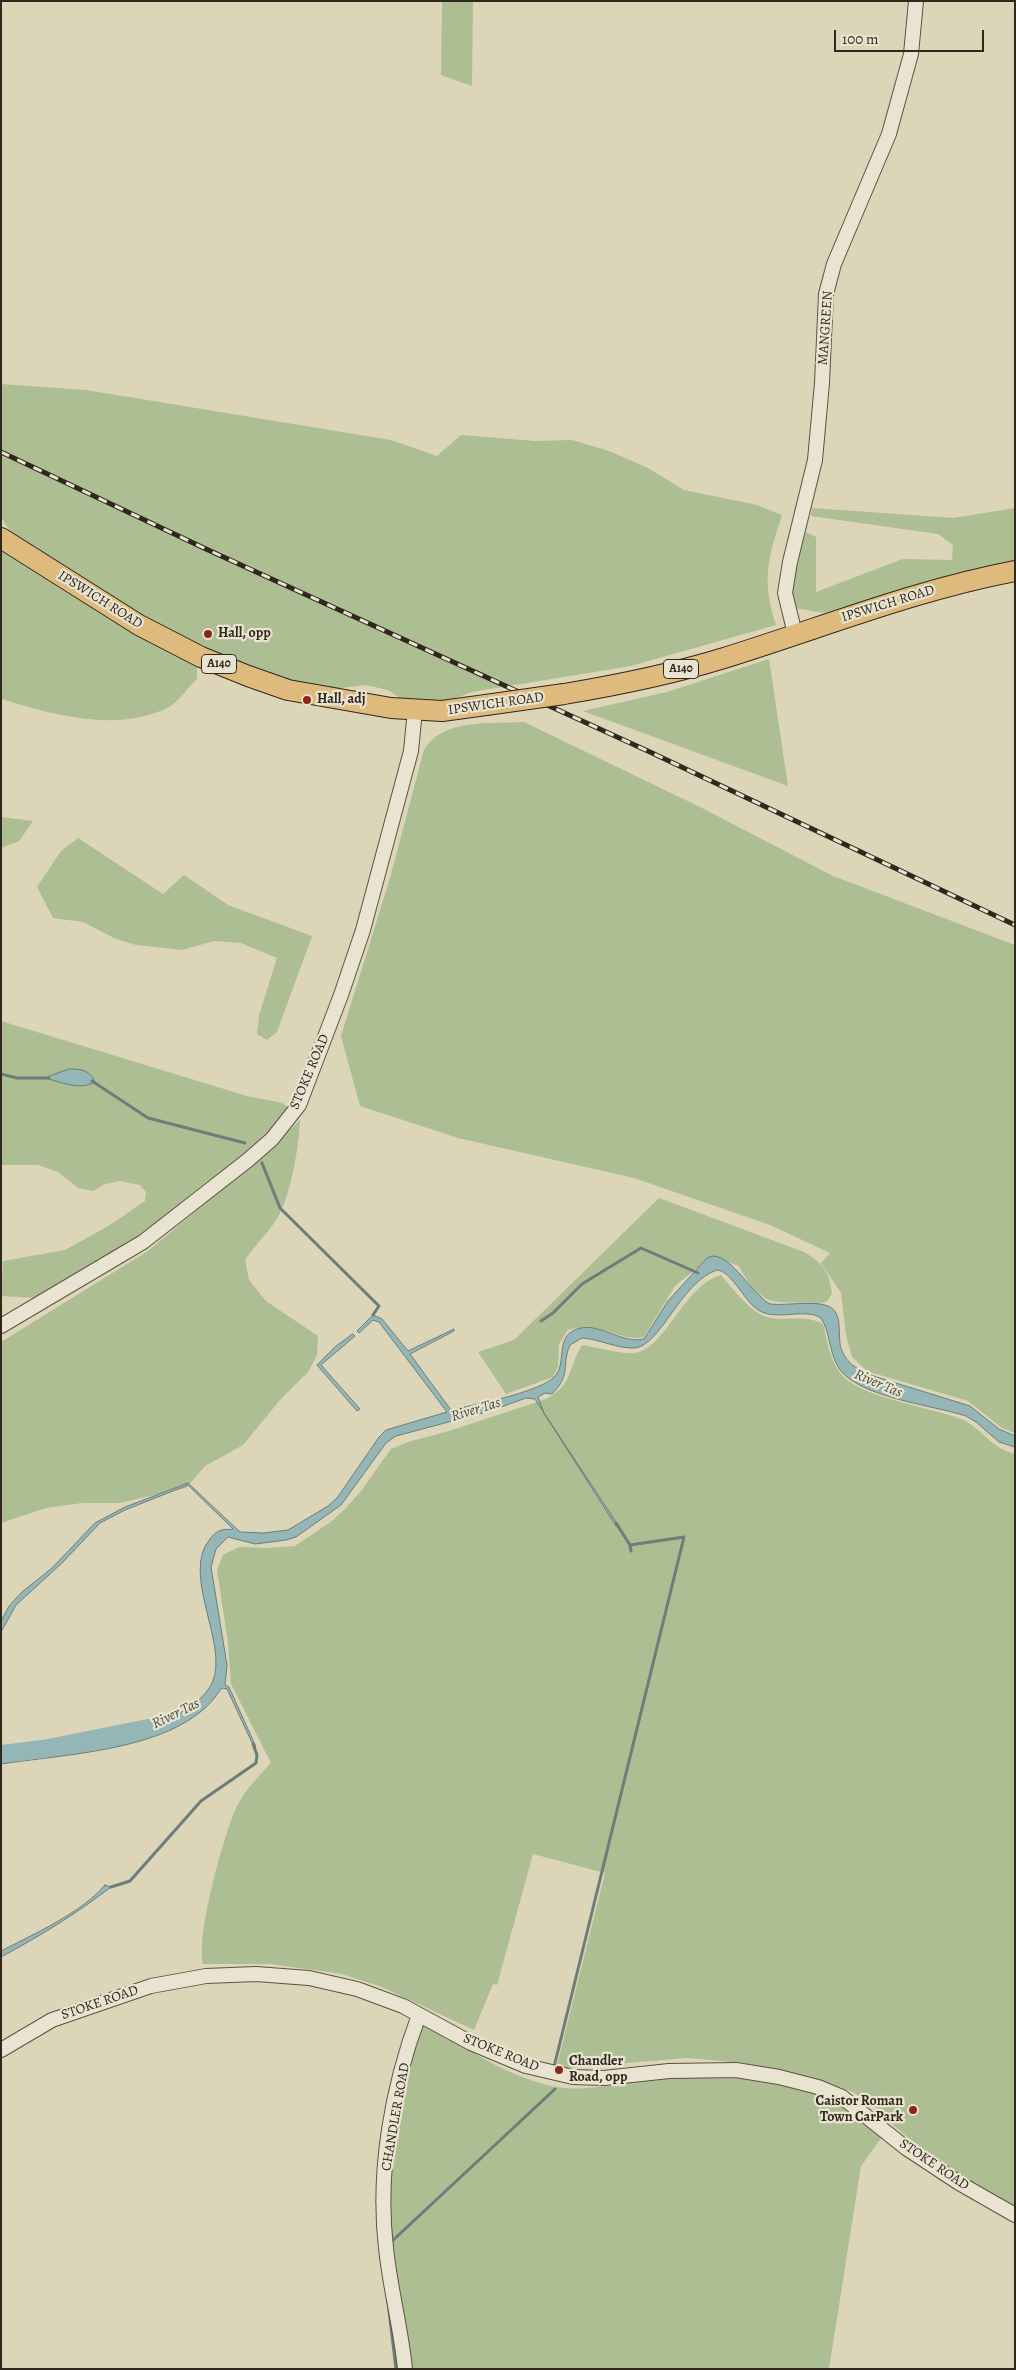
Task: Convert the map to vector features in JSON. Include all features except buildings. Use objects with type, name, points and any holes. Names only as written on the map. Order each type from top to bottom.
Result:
[{"type":"highway","name":"IPSWICH ROAD","points":[[1,538],[138,625],[201,657],[240,673],[288,690],[361,704],[442,711],[564,694],[670,672],[722,658],[914,594],[1015,571]]},
{"type":"street","name":"MANGREEN","points":[[795,634],[785,593],[790,562],[815,460],[822,384],[826,294],[834,264],[889,134],[911,54],[916,1]]},
{"type":"street","name":"STOKE ROAD","points":[[1,1326],[143,1242],[260,1149],[278,1132],[299,1105],[341,995],[363,930],[411,751],[416,710]]},
{"type":"street","name":"STOKE ROAD","points":[[1,2050],[52,2020],[100,2001],[151,1986],[206,1976],[256,1974],[309,1978],[357,1989],[403,2006],[471,2043],[526,2066],[572,2077],[604,2078],[669,2071],[736,2070],[779,2077],[818,2087],[842,2097],[906,2148],[959,2183],[1015,2215]]},
{"type":"street","name":"CHANDLER ROAD","points":[[405,2369],[386,2248],[384,2191],[388,2146],[400,2080],[419,2015]]},
{"type":"green space","points":[[442,1],[473,1],[472,86],[441,75]]},
{"type":"green space","points":[[1,384],[86,390],[391,440],[437,456],[461,435],[535,441],[572,440],[609,451],[648,468],[684,490],[757,505],[782,515],[768,569],[771,609],[776,625],[631,666],[472,692],[443,703],[407,703],[388,690],[366,685],[324,690],[249,668],[154,624],[16,541],[1,517]]},
{"type":"green space","points":[[812,508],[953,518],[1015,508],[1015,560],[977,568],[824,613],[795,608],[791,584],[806,532],[816,537],[816,592],[903,559],[952,560],[953,545],[938,534],[811,516]]},
{"type":"green space","points":[[1,545],[197,662],[197,679],[171,706],[148,715],[127,719],[106,720],[62,715],[1,699]]},
{"type":"green space","points":[[769,659],[788,786],[583,711],[667,692]]},
{"type":"green space","points":[[524,722],[702,808],[833,876],[1015,945],[1015,1433],[1002,1428],[968,1401],[867,1371],[852,1357],[846,1335],[841,1293],[821,1263],[830,1253],[770,1225],[634,1178],[458,1138],[360,1106],[341,1036],[390,878],[424,750],[432,740],[443,732],[455,728],[483,723]]},
{"type":"green space","points":[[1,817],[33,821],[19,841],[1,848]]},
{"type":"green space","points":[[78,838],[163,894],[184,875],[228,905],[312,936],[277,1032],[267,1040],[257,1034],[259,1015],[277,958],[241,943],[214,941],[182,950],[136,945],[116,939],[83,922],[53,918],[37,887],[61,851]]},
{"type":"green space","points":[[1,1021],[247,1096],[283,1103],[288,1108],[264,1140],[258,1142],[245,1156],[206,1182],[137,1239],[36,1298],[1,1296],[3,1261],[65,1250],[110,1225],[145,1201],[146,1192],[140,1185],[120,1181],[105,1184],[93,1191],[78,1188],[58,1172],[38,1165],[1,1165]]},
{"type":"green space","points":[[300,1120],[294,1170],[283,1207],[274,1223],[245,1260],[249,1280],[266,1301],[318,1336],[317,1355],[308,1372],[280,1400],[243,1445],[205,1466],[186,1488],[119,1503],[82,1503],[46,1508],[1,1523],[1,1342],[148,1251],[252,1164]]},
{"type":"green space","points":[[659,1198],[804,1252],[821,1264],[829,1279],[832,1294],[827,1301],[822,1303],[772,1301],[756,1291],[739,1266],[712,1256],[675,1286],[644,1337],[627,1337],[590,1328],[568,1330],[559,1344],[558,1367],[553,1377],[506,1394],[478,1352],[514,1340]]},
{"type":"green space","points":[[721,1275],[747,1304],[764,1316],[779,1319],[801,1318],[823,1324],[830,1353],[836,1367],[846,1379],[856,1386],[884,1397],[961,1419],[968,1422],[1000,1448],[1007,1452],[1015,1453],[1015,2207],[982,2189],[935,2158],[891,2123],[893,2121],[889,2117],[853,2092],[820,2080],[744,2063],[687,2058],[556,2069],[605,1873],[533,1854],[497,1985],[493,1984],[474,2030],[382,1987],[342,1974],[270,1964],[203,1964],[203,1932],[212,1886],[224,1841],[236,1808],[243,1796],[271,1763],[231,1684],[228,1643],[217,1570],[223,1555],[239,1547],[295,1546],[332,1521],[346,1508],[361,1491],[391,1449],[546,1399],[555,1394],[566,1382],[582,1345],[631,1353],[647,1348],[667,1328],[696,1291],[708,1281]]},
{"type":"green space","points":[[421,2026],[460,2043],[506,2070],[533,2081],[563,2088],[588,2088],[650,2079],[695,2076],[743,2078],[790,2086],[833,2101],[882,2137],[861,2166],[829,2369],[412,2369],[387,2220],[391,2156],[406,2072]]},
{"type":"water","points":[[69,1069],[85,1071],[91,1075],[95,1082],[89,1085],[76,1086],[45,1078]]},
{"type":"water","points":[[714,1256],[721,1258],[735,1269],[770,1304],[815,1303],[833,1309],[837,1314],[840,1346],[846,1359],[852,1365],[867,1374],[970,1406],[999,1429],[1015,1436],[1015,1447],[999,1442],[966,1416],[895,1398],[859,1385],[846,1376],[837,1365],[821,1318],[808,1314],[777,1315],[762,1312],[750,1303],[728,1276],[717,1270],[704,1277],[693,1287],[654,1336],[645,1344],[629,1348],[582,1338],[570,1345],[562,1381],[552,1394],[545,1393],[538,1397],[544,1413],[618,1525],[616,1526],[535,1399],[526,1398],[490,1411],[396,1436],[386,1443],[341,1505],[296,1537],[255,1544],[228,1537],[216,1549],[211,1567],[227,1665],[225,1685],[229,1687],[256,1747],[254,1747],[227,1689],[222,1688],[199,1713],[179,1726],[157,1736],[77,1754],[1,1764],[1,1753],[85,1742],[148,1727],[176,1715],[198,1701],[212,1683],[216,1668],[215,1650],[202,1590],[200,1571],[202,1554],[215,1533],[233,1529],[188,1485],[125,1510],[100,1523],[62,1563],[16,1605],[1,1632],[1,1621],[9,1606],[22,1592],[52,1568],[95,1523],[125,1507],[188,1483],[240,1532],[264,1533],[288,1530],[328,1506],[337,1498],[379,1437],[386,1430],[447,1412],[379,1322],[373,1320],[359,1333],[357,1331],[373,1315],[382,1319],[408,1351],[454,1329],[454,1331],[410,1354],[451,1410],[507,1397],[549,1381],[556,1375],[559,1369],[562,1348],[567,1335],[581,1328],[597,1329],[628,1339],[644,1339],[668,1301],[707,1258]]},
{"type":"water","points":[[353,1334],[355,1336],[321,1365],[360,1409],[357,1411],[317,1365],[335,1347]]},
{"type":"water","points":[[105,1885],[111,1887],[58,1924],[1,1957],[1,1951],[71,1914]]},
{"type":"waterway","points":[[1,1074],[17,1078],[49,1078]]},
{"type":"waterway","points":[[92,1081],[148,1118],[245,1143]]},
{"type":"waterway","points":[[262,1163],[280,1208],[379,1306],[373,1315]]},
{"type":"waterway","points":[[541,1321],[553,1313],[582,1284],[641,1248],[698,1273]]},
{"type":"waterway","points":[[616,1523],[630,1545],[631,1551]]},
{"type":"waterway","points":[[554,2067],[684,1537],[630,1545]]},
{"type":"waterway","name":"River Tas","points":[[1,1754],[43,1749],[148,1728]]},
{"type":"waterway","points":[[111,1887],[130,1881],[201,1801],[256,1763],[257,1755],[253,1744]]},
{"type":"waterway","points":[[390,2243],[555,2089]]},
{"type":"waterway","points":[[388,2302],[396,2369]]},
{"type":"railway","points":[[1,452],[206,549],[650,752],[1015,925]]},
{"type":"place","name":"Hall, opp","points":[[208,634]]},
{"type":"place","name":"Hall, adj","points":[[307,700]]},
{"type":"place","name":"Chandler Road, opp","points":[[559,2070]]},
{"type":"place","name":"Caistor Roman Town CarPark","points":[[913,2110]]}]
